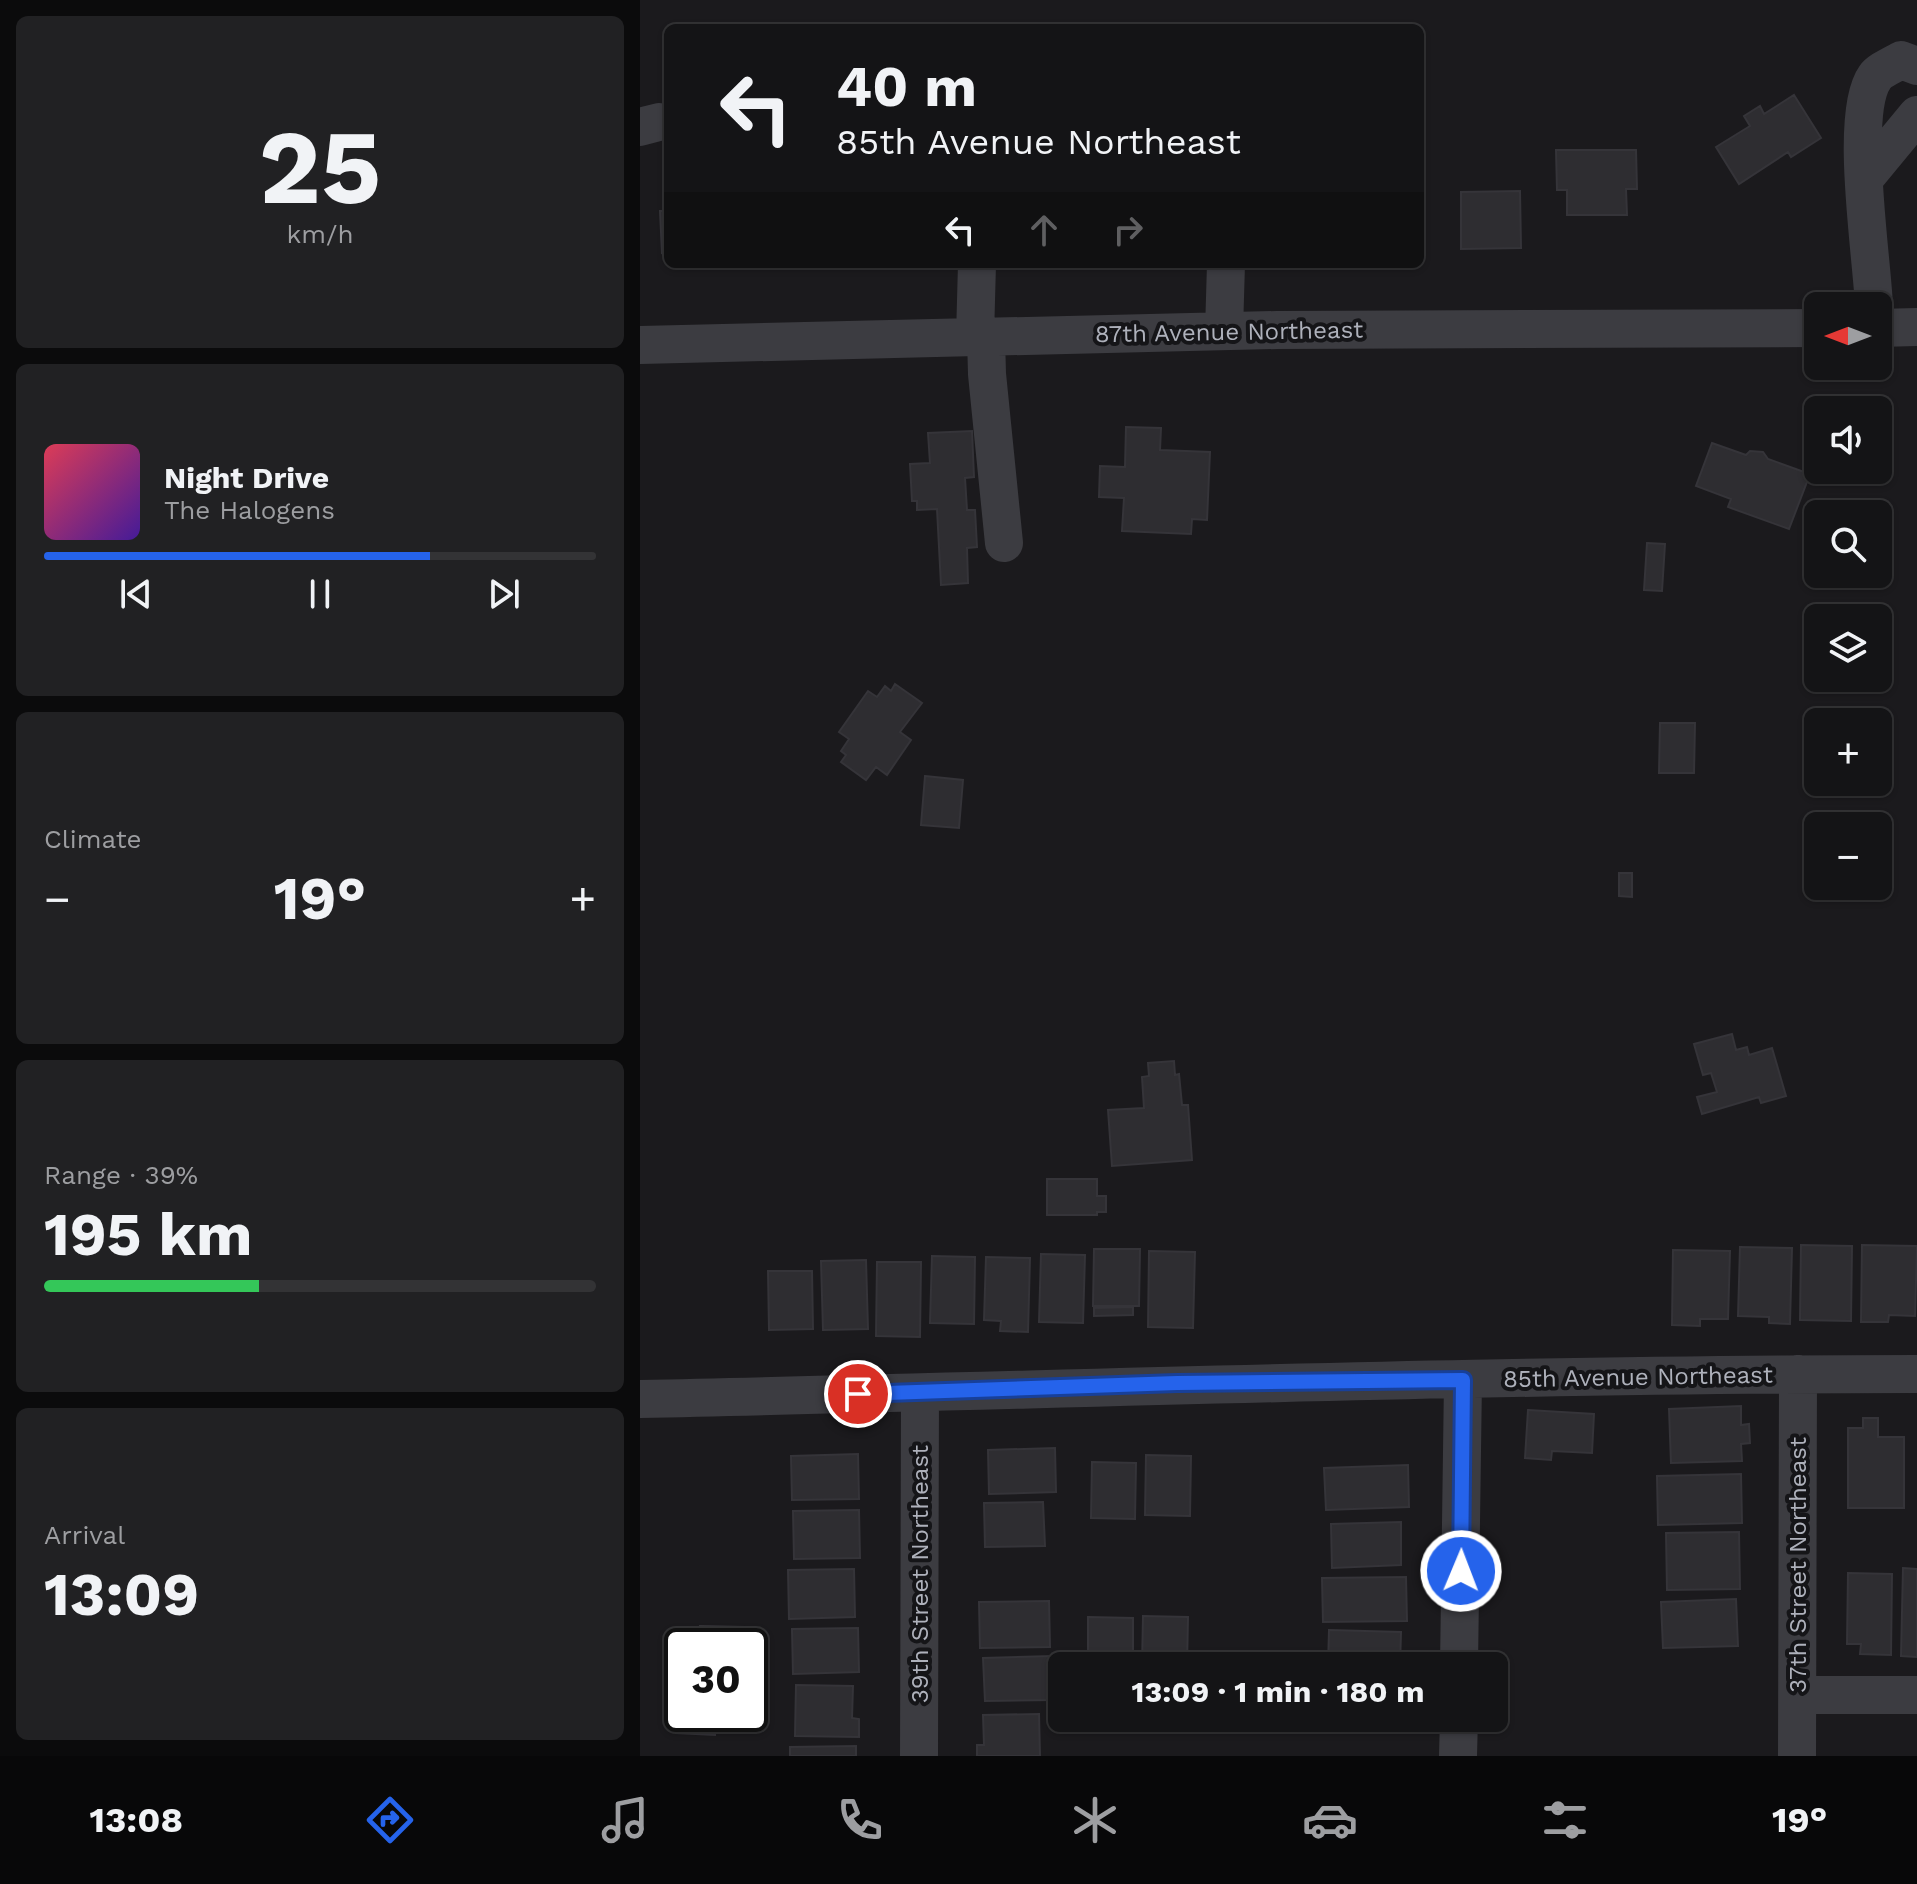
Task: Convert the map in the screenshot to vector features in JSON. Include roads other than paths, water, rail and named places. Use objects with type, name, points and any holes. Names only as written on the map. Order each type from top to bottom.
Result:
[{"type":"street","points":[[1873,292],[1862,136],[1866,96],[1876,75],[1901,60],[1917,66]]},
{"type":"street","points":[[1865,178],[1917,115]]},
{"type":"street","points":[[977,268],[980,337],[987,374],[1004,543]]},
{"type":"street","points":[[1224,331],[1226,268]]},
{"type":"street","points":[[1892,328],[1917,327]]},
{"type":"street","name":"87th Avenue Northeast","points":[[640,345],[1224,331],[1804,328]]},
{"type":"street","name":"37th Street Northeast","points":[[1797,1756],[1798,1374]]},
{"type":"street","name":"85th Avenue Northeast","points":[[640,1399],[1177,1383],[1917,1374]]},
{"type":"street","points":[[1459,1652],[1463,1380]]},
{"type":"street","name":"39th Street Northeast","points":[[919,1756],[920,1393]]},
{"type":"street","points":[[1798,1695],[1917,1695]]},
{"type":"street","points":[[1458,1756],[1459,1732]]}]
